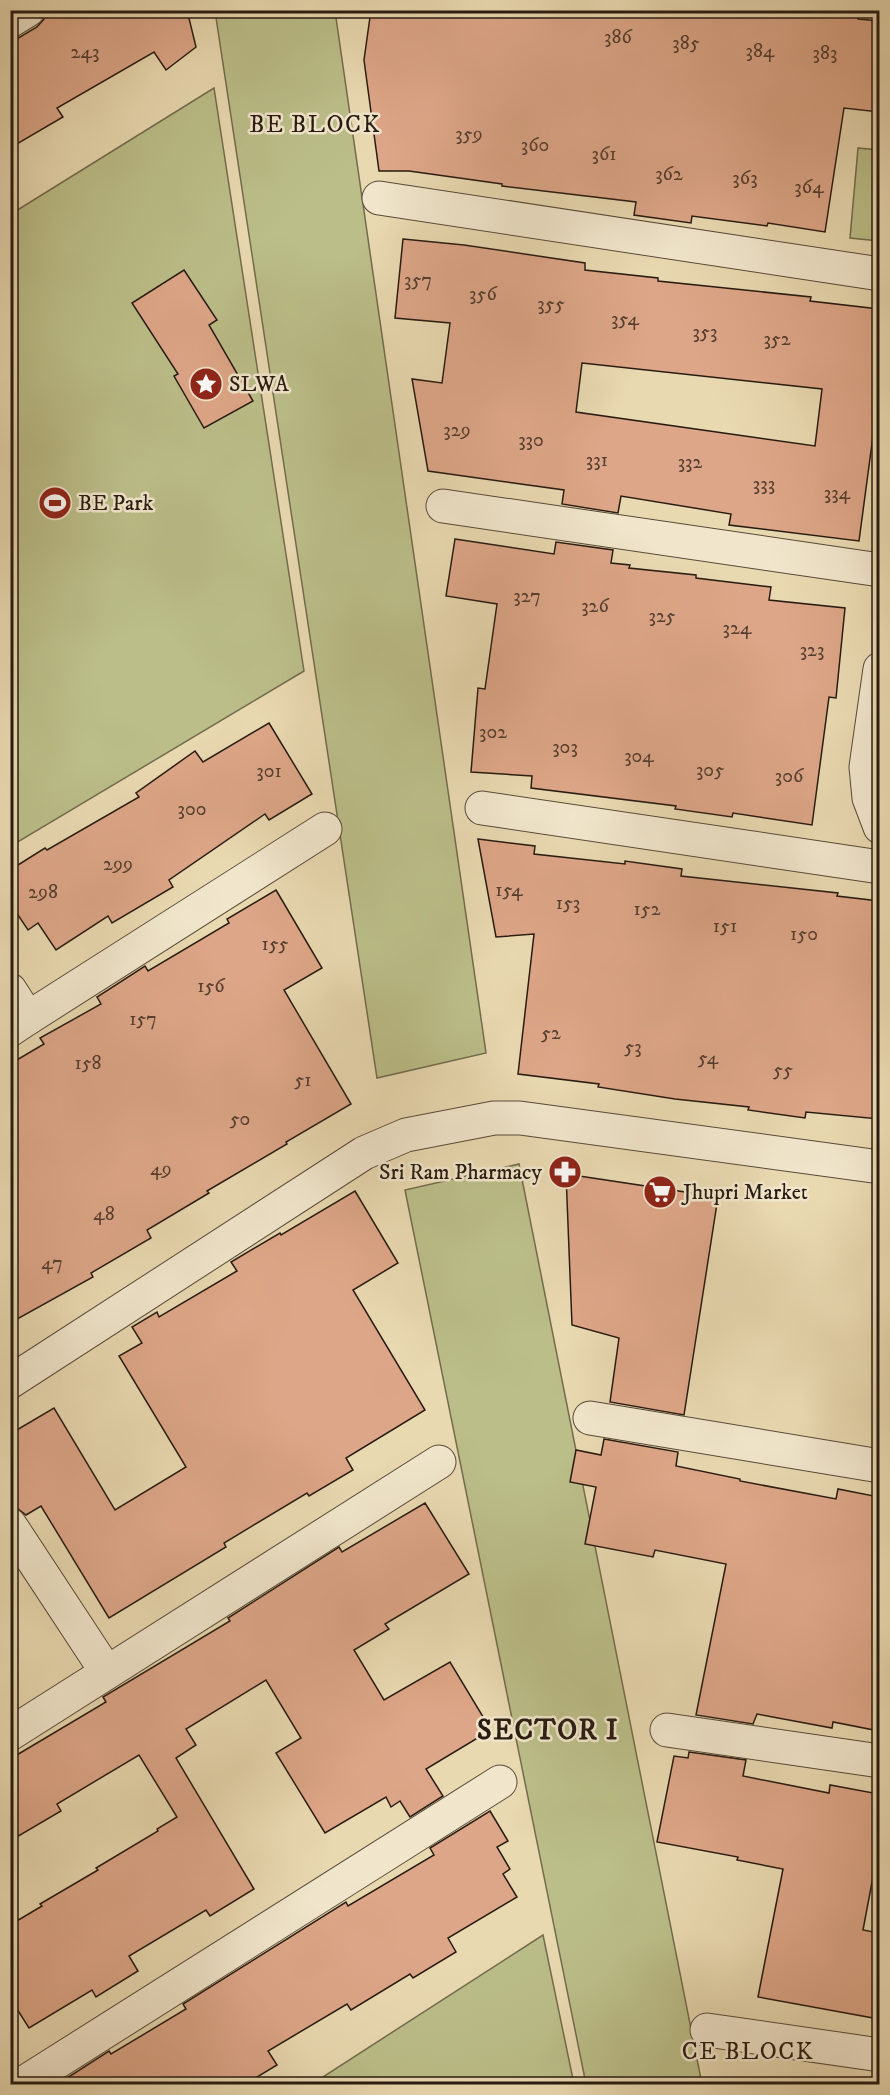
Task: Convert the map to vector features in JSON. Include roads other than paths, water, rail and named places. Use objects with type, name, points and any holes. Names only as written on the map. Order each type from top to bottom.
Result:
[{"type":"street","points":[[10,21],[27,10]]},
{"type":"street","points":[[379,198],[879,274]]},
{"type":"street","points":[[443,506],[879,570]]},
{"type":"street","points":[[879,669],[866,767],[869,798],[879,827]]},
{"type":"street","points":[[482,808],[879,867]]},
{"type":"street","points":[[10,990],[19,1024],[325,829]]},
{"type":"street","points":[[10,1382],[364,1153],[406,1135],[495,1118],[520,1118],[879,1167]]},
{"type":"street","points":[[590,1419],[879,1466]]},
{"type":"street","points":[[10,1734],[106,1671],[439,1462]]},
{"type":"street","points":[[10,1525],[106,1671]]},
{"type":"street","points":[[667,1730],[879,1761]]},
{"type":"street","points":[[22,2085],[500,1782]]},
{"type":"street","points":[[707,2030],[879,2055]]},
{"type":"place","name":"SLWA","points":[[206,384]]},
{"type":"place","name":"BE Park","points":[[55,503]]},
{"type":"place","name":"Sri Ram Pharmacy","points":[[565,1172]]},
{"type":"place","name":"Jhupri Market","points":[[660,1192]]},
{"type":"district","name":"BE BLOCK","points":[[315,125]]},
{"type":"district","name":"SECTOR I","points":[[548,1730]]},
{"type":"district","name":"CE BLOCK","points":[[748,2052]]}]
